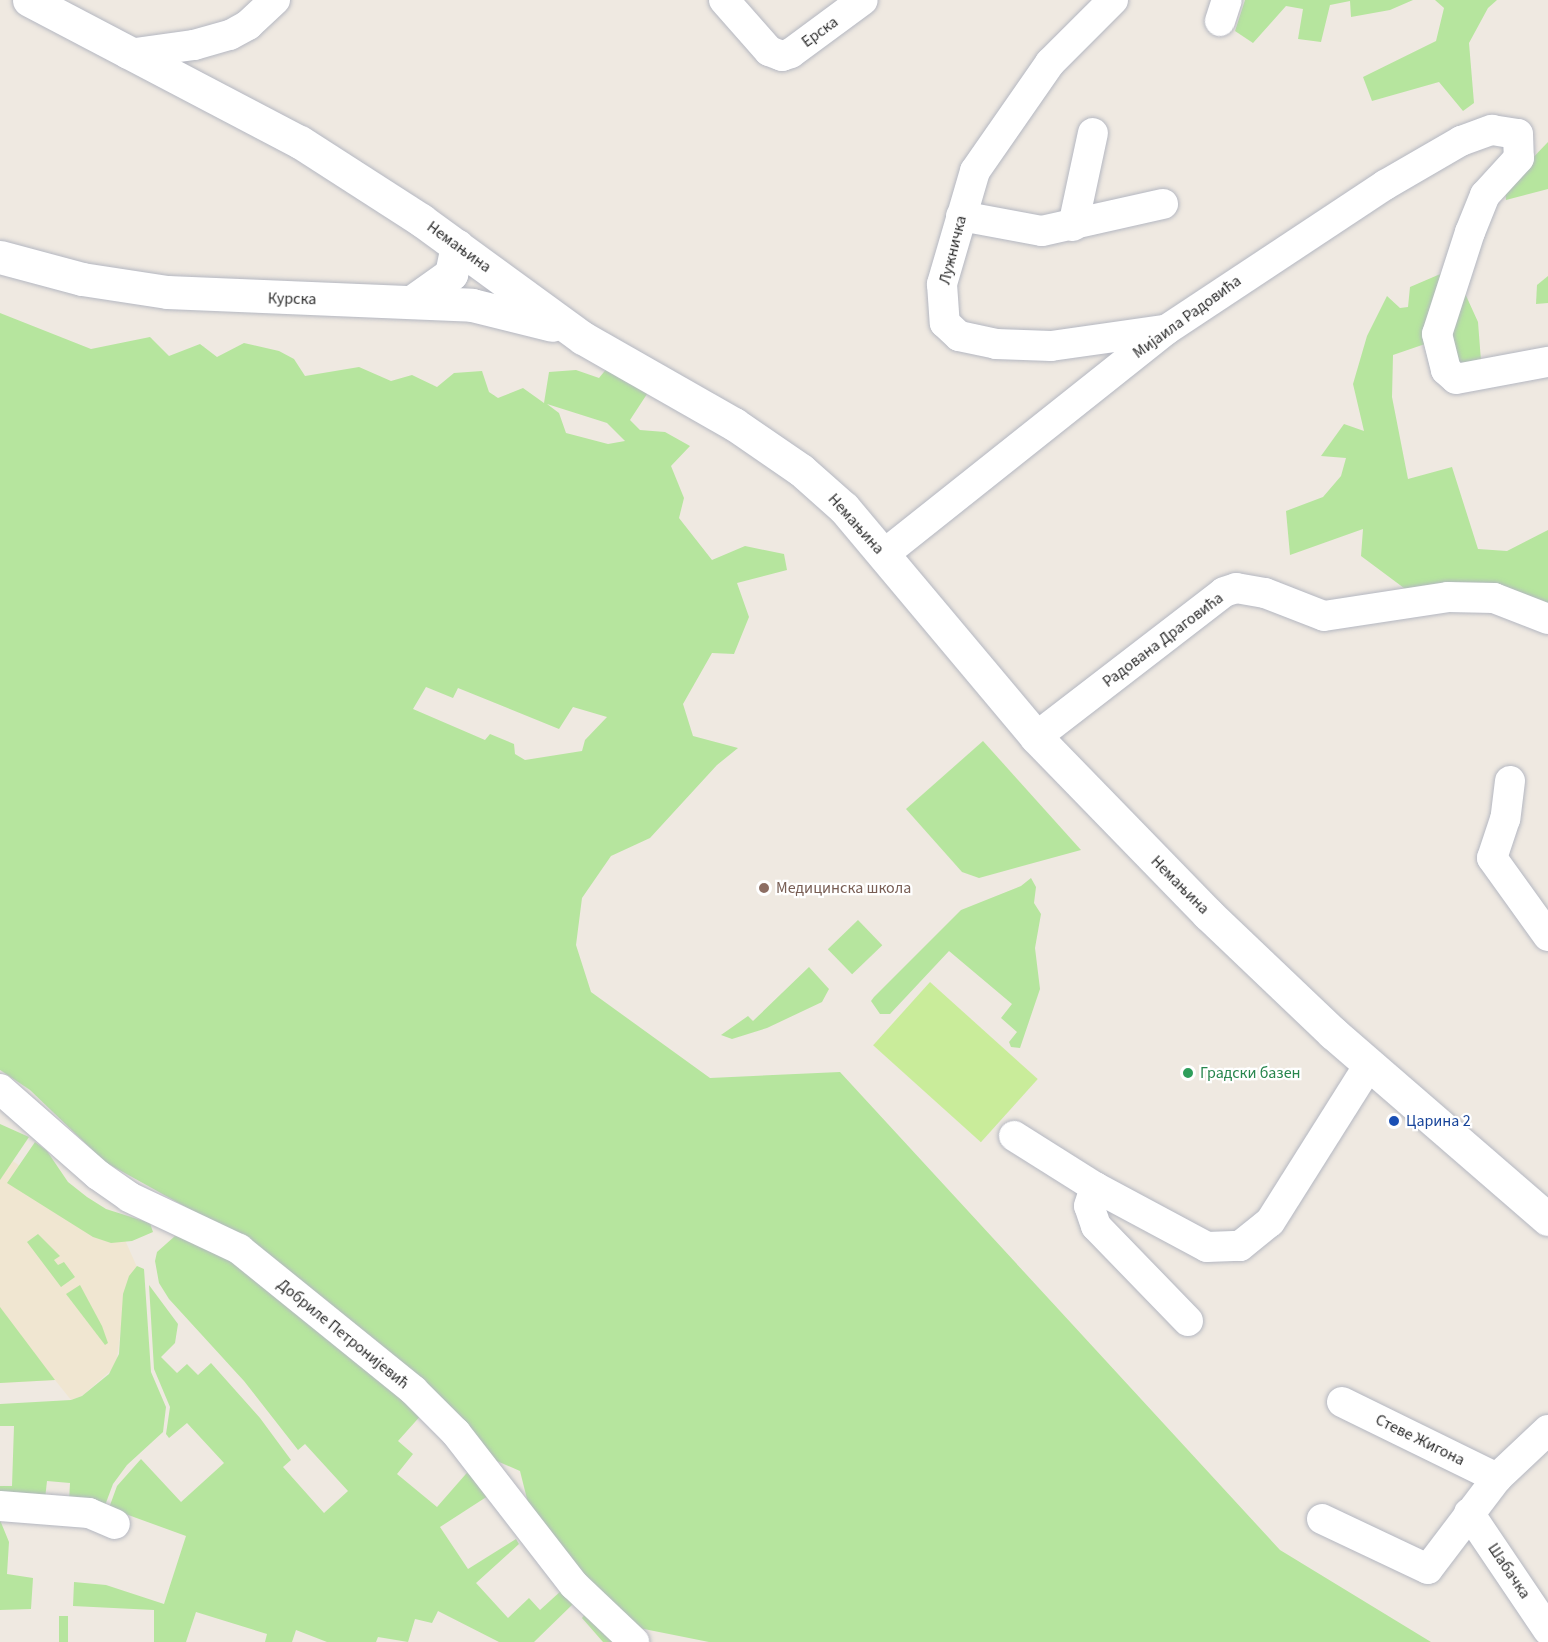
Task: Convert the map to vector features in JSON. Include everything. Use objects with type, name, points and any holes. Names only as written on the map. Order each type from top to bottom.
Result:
[{"type":"main road","name":"Немањина","points":[[29,0],[128,54],[300,142],[458,246],[583,338],[785,457],[835,498],[1036,737],[1208,914],[1370,1065],[1548,1219]]},
{"type":"main road","points":[[413,301],[451,273],[458,246]]},
{"type":"main road","name":"Курска","points":[[0,257],[82,279],[193,295],[413,301],[502,310],[583,338]]},
{"type":"street","points":[[128,54],[194,45],[230,35],[248,25],[275,0]]},
{"type":"street","name":"Ерска","points":[[724,0],[769,51],[782,56],[791,53],[863,0]]},
{"type":"street","name":"Лужничка","points":[[1113,0],[1050,63],[1024,96],[975,171],[942,284],[945,323],[959,336],[996,344],[1052,346],[1166,330]]},
{"type":"street","name":"Мијаила Радовића","points":[[883,555],[1166,330],[1307,233],[1461,141],[1492,130],[1518,134],[1520,158],[1485,195],[1437,334],[1446,370],[1456,379],[1548,362]]},
{"type":"street","points":[[1073,226],[1093,133]]},
{"type":"street","points":[[961,216],[1042,231],[1073,226],[1163,204]]},
{"type":"street","name":"Радована Драговића","points":[[1036,737],[1224,592],[1236,588],[1265,593],[1324,616],[1448,597],[1494,598],[1548,619]]},
{"type":"street","points":[[1510,781],[1505,819],[1492,858],[1548,936]]},
{"type":"street","points":[[1014,1136],[1095,1187],[1207,1247],[1240,1246],[1270,1222],[1370,1065]]},
{"type":"street","name":"Добриле Петронијевић","points":[[0,1089],[37,1119],[98,1175],[129,1197],[239,1249],[413,1390],[456,1433],[574,1585],[634,1642]]},
{"type":"street","points":[[0,1117],[24,1125],[37,1119]]},
{"type":"street","points":[[1095,1187],[1089,1206],[1096,1226],[1188,1322]]},
{"type":"street","name":"Стеве Жигона","points":[[1342,1402],[1497,1478]]},
{"type":"street","points":[[1322,1519],[1428,1569],[1497,1478],[1548,1430]]},
{"type":"street","points":[[0,1506],[89,1513],[115,1524]]},
{"type":"street","name":"Шабачка","points":[[1469,1513],[1548,1630]]},
{"type":"shaded area","points":[[0,1152],[125,1240],[141,1276],[122,1321],[116,1366],[82,1396],[71,1400],[55,1380],[0,1383]]},
{"type":"green space","points":[[1245,0],[1413,0],[1390,10],[1351,17],[1350,1],[1330,5],[1321,42],[1298,39],[1303,9],[1286,6],[1253,43],[1235,31]]},
{"type":"green space","points":[[1435,0],[1497,0],[1488,8],[1469,43],[1474,103],[1463,111],[1439,82],[1372,101],[1363,77],[1436,41],[1444,8]]},
{"type":"green space","points":[[1548,142],[1548,189],[1506,200],[1505,187]]},
{"type":"green space","points":[[1445,272],[1463,289],[1478,322],[1481,361],[1464,376],[1425,344],[1393,355],[1392,397],[1408,479],[1452,467],[1478,549],[1507,551],[1548,530],[1548,607],[1408,591],[1361,556],[1363,529],[1290,555],[1286,511],[1323,497],[1341,476],[1346,458],[1321,456],[1344,424],[1364,431],[1353,384],[1367,336],[1387,296],[1400,308],[1408,307],[1410,287]]},
{"type":"green space","points":[[1548,276],[1548,303],[1536,304],[1537,285]]},
{"type":"green space","points":[[0,313],[91,349],[150,337],[169,356],[200,344],[217,357],[244,343],[279,351],[294,359],[305,376],[359,367],[391,381],[412,375],[437,387],[454,373],[482,371],[489,392],[498,398],[523,388],[544,403],[549,372],[576,370],[599,378],[608,367],[649,391],[630,420],[640,430],[665,432],[690,446],[671,466],[684,498],[679,518],[712,560],[745,546],[784,554],[787,570],[737,583],[749,617],[734,654],[712,653],[683,704],[693,736],[738,748],[717,765],[650,838],[611,856],[582,898],[576,945],[591,992],[710,1078],[840,1072],[1280,1550],[1431,1642],[709,1642],[629,1626],[531,1515],[520,1471],[490,1458],[211,1221],[105,1162],[30,1090],[0,1070]],"holes":[[[547,404],[607,423],[625,441],[608,444],[566,433],[559,413]],[[426,687],[453,698],[458,688],[559,729],[573,707],[607,717],[585,740],[582,751],[525,760],[515,754],[514,744],[490,734],[485,740],[413,709]]]},
{"type":"green space","points":[[983,741],[1081,850],[979,878],[962,872],[906,809]]},
{"type":"green space","points":[[1031,878],[1036,887],[1034,903],[1041,914],[1035,948],[1040,989],[1020,1048],[1011,1047],[1009,1042],[1017,1032],[1001,1018],[1012,1004],[949,951],[890,1014],[880,1014],[871,1001],[874,997],[961,910],[1021,886]]},
{"type":"green space","points":[[858,920],[882,945],[852,974],[828,949]]},
{"type":"green space","points":[[809,967],[829,989],[822,1002],[767,1028],[732,1039],[721,1035],[748,1016],[753,1021]]},
{"type":"green space","points":[[930,982],[1038,1079],[981,1142],[873,1045]]},
{"type":"green space","points":[[0,1124],[29,1137],[0,1180]]},
{"type":"green space","points":[[35,1142],[47,1151],[68,1182],[87,1197],[106,1209],[150,1223],[153,1232],[132,1241],[111,1243],[93,1237],[7,1183]]},
{"type":"green space","points":[[38,1234],[60,1256],[54,1260],[58,1265],[64,1262],[75,1277],[61,1287],[27,1242]]},
{"type":"green space","points":[[175,1236],[203,1239],[423,1413],[398,1441],[413,1454],[397,1474],[437,1507],[472,1467],[491,1494],[440,1527],[468,1569],[516,1539],[519,1544],[476,1583],[508,1618],[529,1598],[540,1610],[562,1590],[574,1603],[534,1642],[499,1642],[438,1611],[432,1623],[415,1619],[408,1642],[378,1637],[376,1642],[327,1642],[296,1630],[292,1642],[265,1642],[267,1634],[196,1612],[186,1642],[154,1642],[154,1610],[73,1606],[74,1582],[106,1585],[164,1604],[186,1536],[109,1508],[117,1486],[141,1459],[181,1502],[224,1463],[187,1423],[169,1438],[166,1434],[170,1407],[154,1369],[149,1285],[178,1324],[175,1343],[161,1357],[177,1373],[187,1364],[198,1375],[211,1363],[260,1418],[291,1460],[283,1467],[324,1513],[348,1491],[305,1444],[298,1450],[244,1381],[169,1299],[159,1283],[155,1261],[157,1252]]},
{"type":"green space","points":[[137,1266],[144,1269],[151,1372],[166,1407],[163,1432],[127,1465],[113,1484],[104,1508],[69,1502],[70,1483],[47,1481],[45,1499],[0,1493],[0,1486],[12,1486],[14,1426],[0,1426],[0,1404],[71,1400],[82,1396],[109,1374],[119,1354],[123,1294],[129,1276]]},
{"type":"green space","points":[[80,1285],[102,1326],[108,1343],[105,1345],[66,1294]]},
{"type":"green space","points":[[0,1307],[55,1380],[0,1383]]},
{"type":"green space","points":[[0,1520],[9,1542],[7,1574],[33,1578],[31,1609],[0,1610]]},
{"type":"green space","points":[[585,1614],[621,1642],[603,1642],[582,1618]]},
{"type":"green space","points":[[59,1616],[68,1616],[68,1642],[59,1642]]},
{"type":"place","name":"Медицинска школа","points":[[764,888]]},
{"type":"place","name":"Градски базен","points":[[1188,1073]]},
{"type":"place","name":"Царина 2","points":[[1394,1121]]}]
